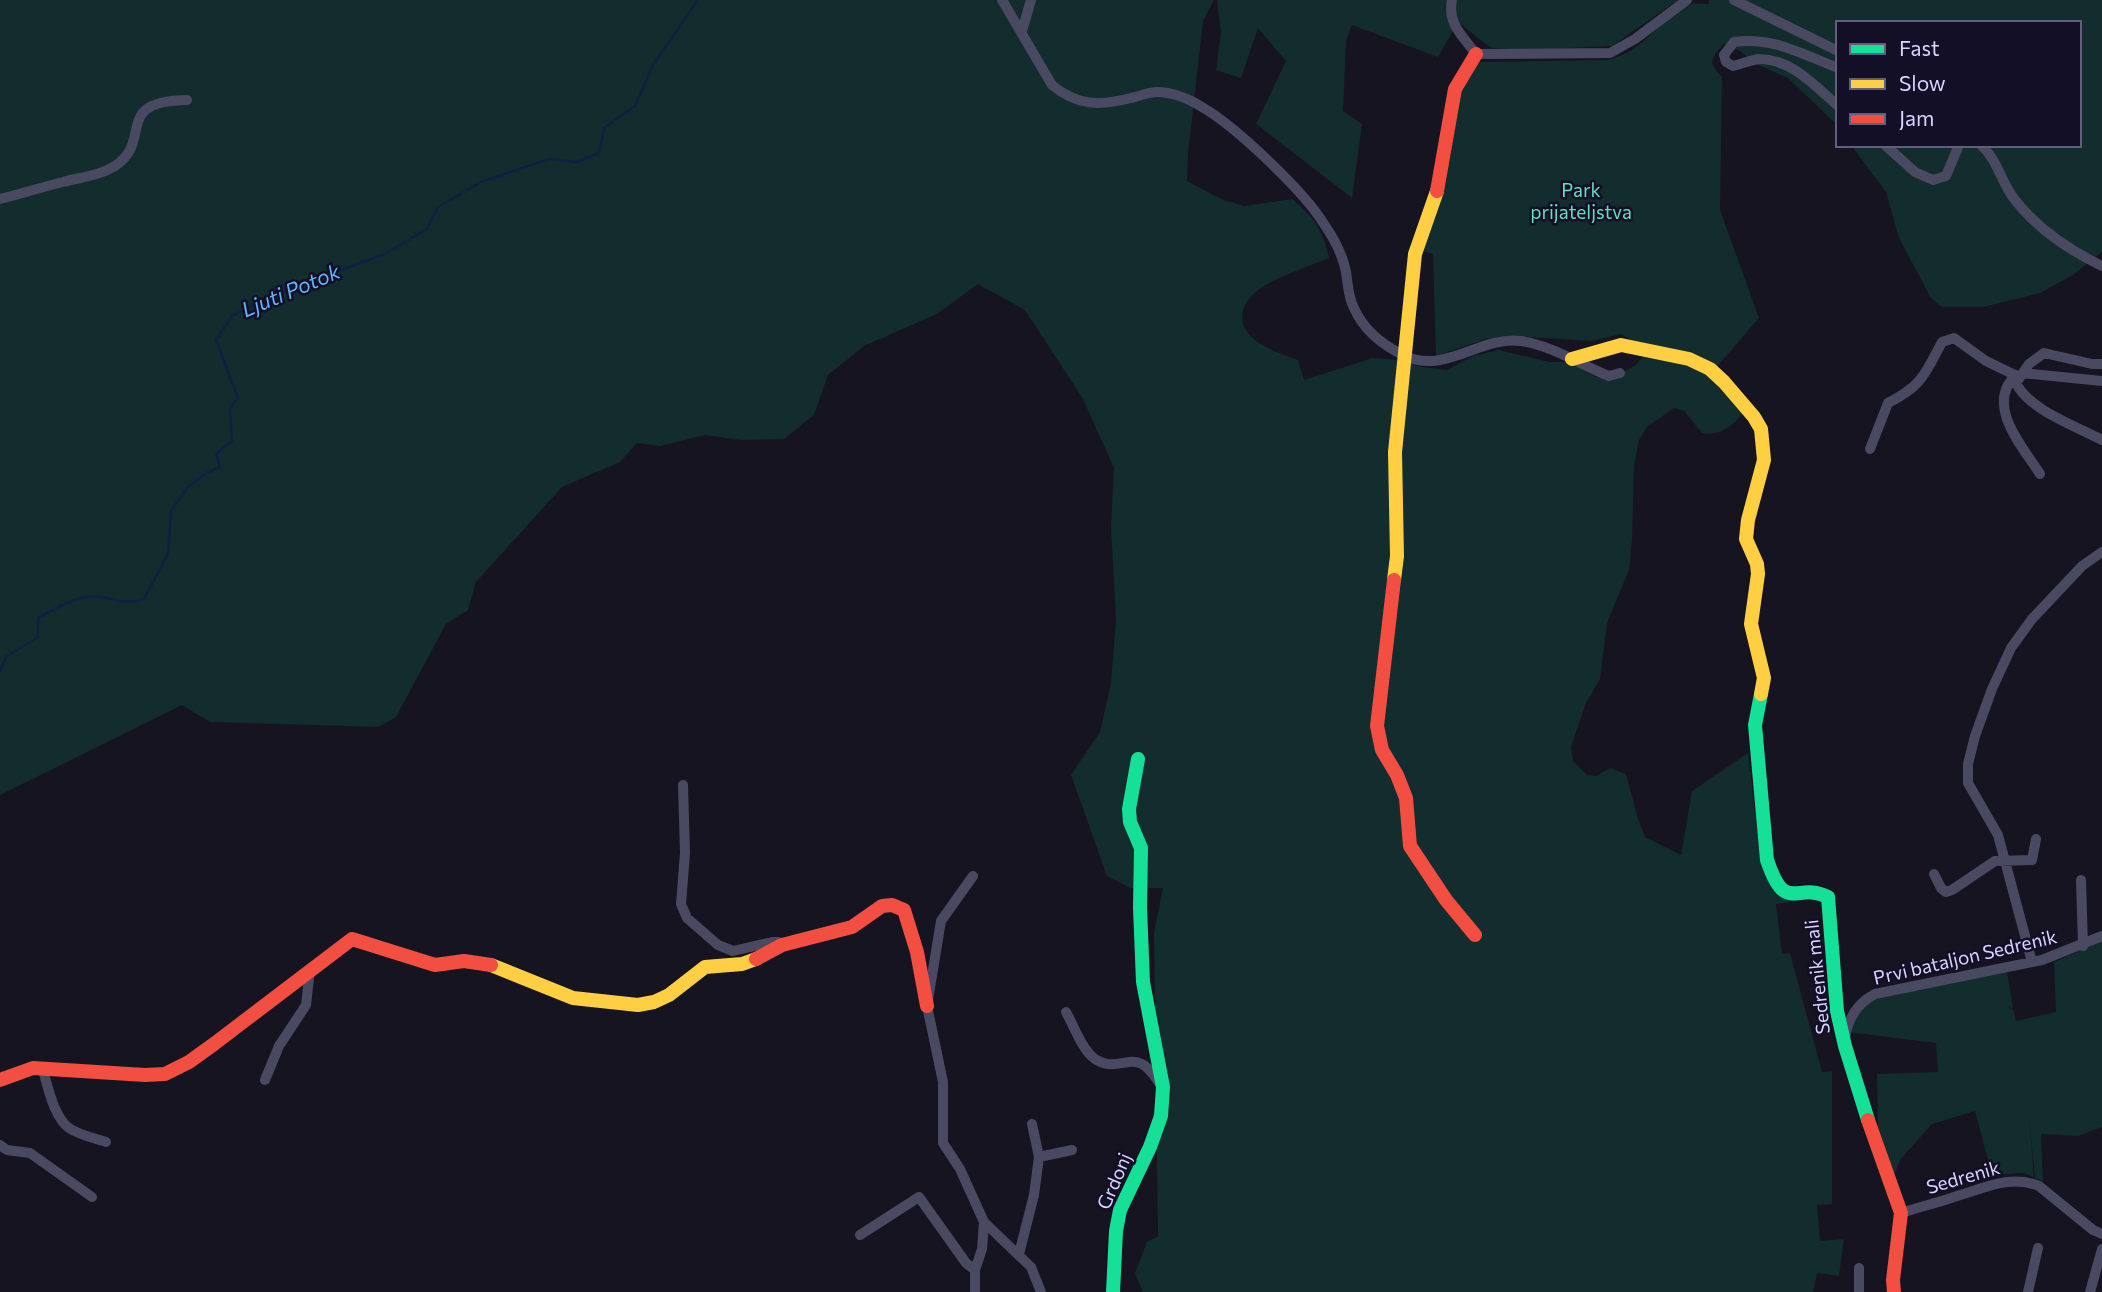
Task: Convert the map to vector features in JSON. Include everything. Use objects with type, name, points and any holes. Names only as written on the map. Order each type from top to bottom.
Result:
[{"type":"street","points":[[1002,0],[1052,85],[1064,95],[1080,102],[1097,103],[1157,92],[1183,96],[1214,114],[1272,165],[1323,222],[1346,270],[1353,308],[1367,329],[1405,356],[1421,361],[1439,362],[1502,341],[1520,341],[1572,359],[1609,376],[1620,373]]},
{"type":"street","points":[[1022,31],[1031,0]]},
{"type":"street","points":[[1452,0],[1452,21],[1476,54]]},
{"type":"street","points":[[1476,54],[1610,53],[1636,39],[1687,0]]},
{"type":"street","points":[[1734,0],[1836,50]]},
{"type":"street","points":[[1836,67],[1786,47],[1763,41],[1734,42],[1724,55],[1726,62],[1733,66],[1757,59],[1775,61],[1794,69],[1836,104]]},
{"type":"street","points":[[1475,935],[1446,900],[1410,846],[1406,798],[1378,738],[1382,675],[1397,556],[1395,452],[1415,254],[1437,190],[1455,89],[1476,54]]},
{"type":"street","points":[[0,199],[100,174],[118,164],[129,151],[140,116],[149,106],[164,101],[187,100]]},
{"type":"street","points":[[1887,147],[1914,172],[1933,180],[1946,176],[1958,147]]},
{"type":"street","points":[[1983,147],[2013,196],[2032,218],[2062,242],[2102,266]]},
{"type":"street","points":[[1870,449],[1888,403],[1908,393],[1921,380],[1942,342],[1948,338],[1954,338],[1986,362],[2019,375],[2102,381]]},
{"type":"street","name":"Sedrenik mali","points":[[1572,359],[1621,345],[1689,359],[1710,369],[1754,417],[1761,429],[1764,460],[1748,520],[1746,539],[1757,564],[1751,624],[1764,678],[1755,725],[1767,860],[1774,881],[1783,890],[1794,895],[1820,893],[1828,897],[1837,1011],[1844,1046],[1878,1155],[1901,1213],[1894,1292]]},
{"type":"street","points":[[2040,474],[2008,422],[2003,406],[2004,393],[2009,382],[2044,353],[2102,364]]},
{"type":"street","points":[[2019,375],[2016,383],[2026,397],[2102,440]]},
{"type":"street","points":[[2032,962],[1998,835],[1968,783],[1968,764],[1992,689],[2021,632],[2082,566],[2102,552]]},
{"type":"street","name":"Grdonj","points":[[1113,1292],[1116,1231],[1120,1210],[1150,1147],[1161,1116],[1163,1087],[1143,982],[1141,848],[1130,822],[1129,809],[1138,759]]},
{"type":"street","points":[[683,785],[685,853],[681,904],[687,918],[718,945],[733,951],[772,942],[782,945]]},
{"type":"street","points":[[1934,874],[1941,888],[1946,892],[1952,890],[1988,865],[2004,860],[2032,860],[2036,839]]},
{"type":"street","points":[[927,1006],[941,921],[973,876]]},
{"type":"street","name":"Prvi bataljon Sedrenik","points":[[2081,880],[2083,946]]},
{"type":"street","points":[[0,1080],[27,1068],[145,1076],[165,1074],[214,1044],[349,940],[356,939],[382,950],[435,965],[464,961],[487,964],[573,999],[638,1005],[669,995],[705,967],[753,961],[782,945],[852,927],[882,906],[892,905],[904,910],[917,952],[943,1082],[943,1143],[960,1169],[984,1222],[1031,1267],[1041,1292]]},
{"type":"street","name":"Prvi bataljon Sedrenik","points":[[1844,1046],[1852,1016],[1859,1005],[1875,994],[2032,962],[2083,946],[2102,936]]},
{"type":"street","points":[[265,1080],[279,1046],[306,1004],[310,969]]},
{"type":"street","points":[[1066,1012],[1093,1058],[1117,1065],[1140,1062],[1163,1087]]},
{"type":"street","points":[[42,1068],[65,1124],[70,1129],[106,1142]]},
{"type":"street","points":[[1019,1254],[1034,1195],[1039,1157],[1032,1124]]},
{"type":"street","points":[[0,1145],[7,1150],[30,1153],[92,1197]]},
{"type":"street","points":[[1039,1157],[1072,1150]]},
{"type":"street","name":"Sedrenik","points":[[1901,1213],[1990,1184],[2029,1182],[2039,1186],[2093,1230],[2102,1234]]},
{"type":"street","points":[[860,1235],[919,1197],[966,1262],[975,1270]]},
{"type":"street","points":[[975,1292],[975,1270],[982,1249],[984,1222]]},
{"type":"street","points":[[2028,1292],[2038,1248]]},
{"type":"street","points":[[2090,1292],[2102,1249]]},
{"type":"street","points":[[1859,1268],[1859,1292]]},
{"type":"green space","points":[[0,0],[1214,0],[1203,21],[1187,181],[1221,199],[1244,206],[1292,199],[1316,225],[1324,239],[1329,258],[1257,290],[1246,303],[1242,320],[1252,337],[1260,343],[1298,360],[1304,380],[1373,358],[1400,360],[1422,367],[1447,370],[1473,356],[1498,350],[1549,362],[1568,362],[1596,377],[1611,378],[1636,365],[1644,355],[1685,363],[1711,377],[1743,413],[1725,429],[1708,434],[1702,433],[1684,411],[1674,408],[1647,427],[1639,440],[1634,465],[1629,570],[1607,623],[1600,679],[1586,703],[1571,747],[1573,761],[1587,775],[1596,776],[1610,768],[1626,774],[1645,837],[1681,855],[1692,791],[1748,753],[1762,868],[1779,895],[1791,902],[1776,904],[1782,954],[1790,953],[1822,1072],[1832,1071],[1832,1204],[1817,1205],[1820,1241],[1844,1239],[1839,1276],[1817,1273],[1813,1292],[1143,1292],[1135,1273],[1147,1242],[1158,1236],[1154,933],[1163,888],[1130,888],[1107,876],[1071,775],[1100,732],[1111,683],[1116,619],[1111,527],[1114,468],[1083,399],[1025,310],[978,284],[937,314],[864,346],[828,375],[814,415],[784,439],[741,440],[705,435],[660,446],[637,443],[620,462],[562,487],[476,582],[468,610],[446,624],[396,717],[378,727],[210,722],[182,705],[0,795]]},
{"type":"green space","points":[[1217,0],[1678,0],[1612,46],[1527,50],[1493,48],[1458,22],[1438,57],[1352,25],[1346,41],[1343,111],[1362,124],[1352,198],[1256,124],[1286,61],[1258,28],[1241,78],[1216,70],[1221,33]]},
{"type":"green space","name":"Park prijateljstva","points":[[1709,0],[2102,0],[2102,252],[2073,275],[2040,293],[1983,307],[1942,307],[1931,298],[1899,238],[1886,192],[1852,147],[2081,147],[2081,21],[1836,21],[1836,124],[1788,78],[1758,65],[1740,51],[1724,44],[1712,60],[1722,77],[1720,210],[1759,318],[1715,369],[1644,347],[1621,334],[1592,341],[1512,336],[1486,339],[1436,356],[1433,254],[1422,251],[1459,91],[1480,62],[1606,60],[1633,49],[1681,9],[1692,4],[1709,4]]},
{"type":"green space","points":[[2102,941],[2102,1127],[2078,1136],[2041,1134],[2043,1181],[2035,1178],[2029,1117],[2034,1177],[2023,1173],[1992,1175],[1975,1111],[1932,1124],[1900,1160],[1894,1176],[1878,1127],[1877,1074],[1938,1072],[1936,1043],[1848,1032],[1858,1012],[1877,996],[2007,971],[2013,1009],[2006,1005],[2014,1011],[2016,1021],[2056,1012],[2054,962]]},
{"type":"waterway","name":"Ljuti Potok","points":[[0,671],[6,657],[38,637],[38,618],[60,606],[92,597],[126,602],[144,599],[168,554],[171,511],[187,488],[206,473],[220,467],[216,454],[232,441],[230,408],[238,398],[216,340],[232,316],[277,293],[385,254],[427,229],[438,207],[481,182],[549,159],[577,162],[599,153],[604,128],[635,106],[653,65],[698,0]]},
{"type":"traffic: fast","points":[[1761,694],[1755,725],[1767,860],[1774,877],[1786,892],[1817,893],[1828,897],[1837,1011],[1868,1120]]},
{"type":"traffic: fast","points":[[1113,1292],[1116,1231],[1120,1210],[1150,1147],[1161,1116],[1163,1087],[1143,982],[1141,848],[1130,822],[1129,809],[1138,759]]},
{"type":"traffic: slow","points":[[1394,580],[1397,556],[1395,452],[1415,254],[1437,191]]},
{"type":"traffic: slow","points":[[1572,359],[1621,345],[1689,359],[1710,369],[1724,382],[1761,429],[1764,460],[1748,520],[1746,539],[1757,564],[1758,574],[1751,624],[1764,678],[1761,694]]},
{"type":"traffic: slow","points":[[491,965],[573,998],[638,1005],[669,995],[705,967],[742,964],[756,959]]},
{"type":"traffic: jam","points":[[1437,191],[1455,89],[1476,54]]},
{"type":"traffic: jam","points":[[1394,580],[1377,726],[1382,750],[1397,775],[1406,798],[1410,846],[1446,900],[1475,935]]},
{"type":"traffic: jam","points":[[756,959],[782,945],[852,927],[882,906],[892,905],[904,910],[917,952],[927,1006]]},
{"type":"traffic: jam","points":[[0,1080],[33,1068],[165,1074],[189,1062],[214,1044],[352,939],[435,965],[464,961],[491,965]]},
{"type":"traffic: jam","points":[[1868,1120],[1901,1213],[1894,1292]]}]
